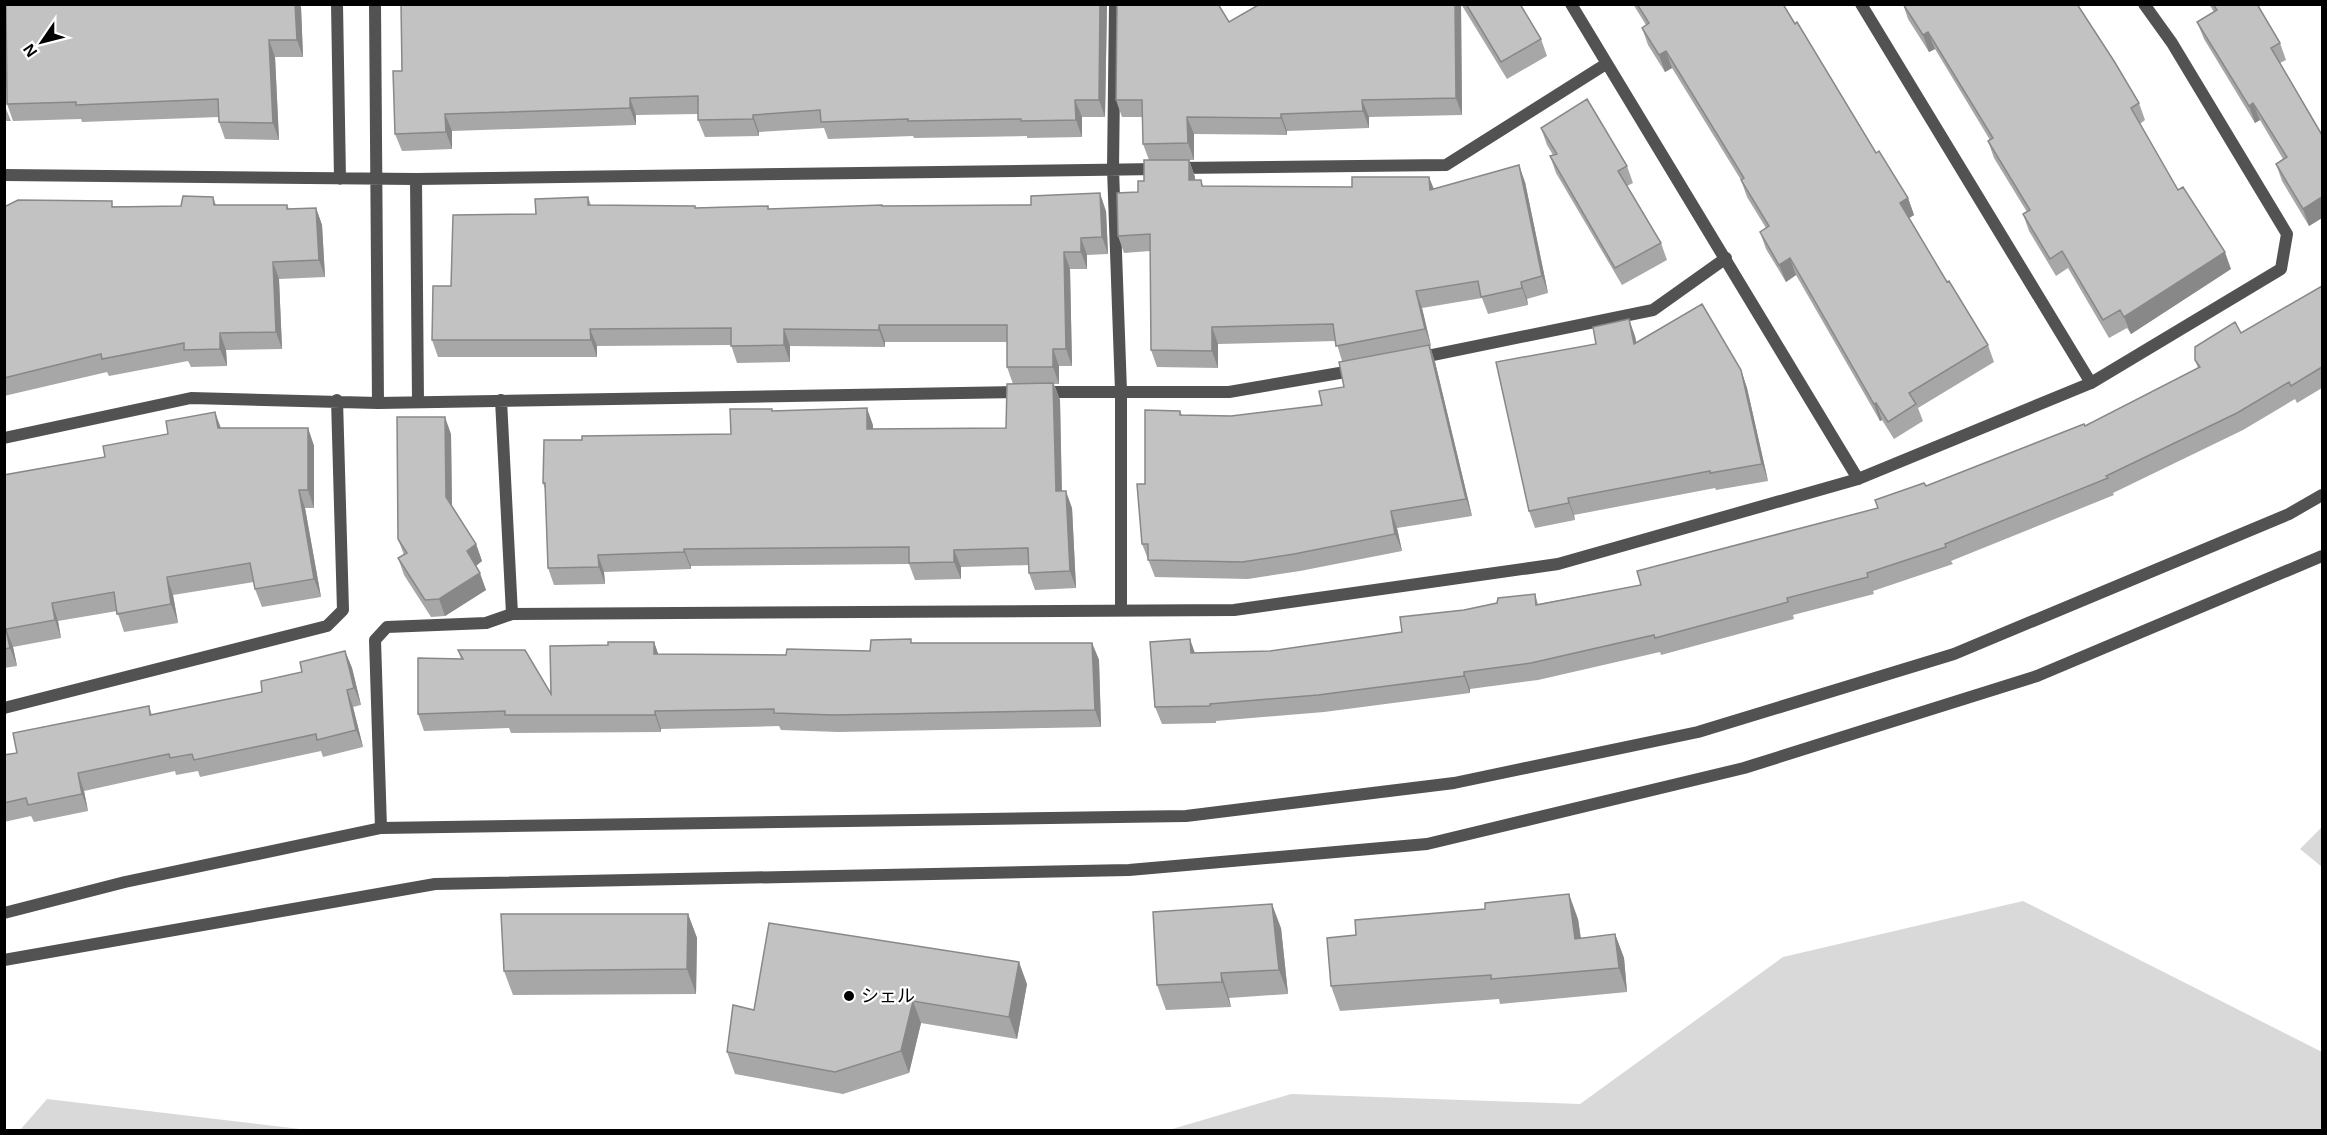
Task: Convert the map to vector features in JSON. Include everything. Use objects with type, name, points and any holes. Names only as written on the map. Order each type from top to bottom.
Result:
[{"type":"street","points":[[338,4],[340,179]]},
{"type":"street","points":[[375,4],[378,402]]},
{"type":"street","points":[[1115,4],[1113,169],[1121,391],[1121,609]]},
{"type":"street","points":[[1571,4],[1858,479]]},
{"type":"street","points":[[1861,4],[2091,383]]},
{"type":"street","points":[[381,828],[375,640],[387,627],[486,623],[512,614],[1233,610],[1558,564],[1858,479],[2091,383],[2281,269],[2287,234],[2172,43],[2144,4]]},
{"type":"street","points":[[4,175],[416,179],[1446,165],[1606,64]]},
{"type":"street","points":[[416,179],[418,401]]},
{"type":"street","points":[[1402,361],[1653,310],[1726,258]]},
{"type":"street","points":[[4,438],[191,398],[378,402],[1121,391],[1229,392],[1367,368]]},
{"type":"street","points":[[4,708],[327,626],[343,610],[337,400]]},
{"type":"street","points":[[501,400],[512,614]]},
{"type":"street","points":[[4,913],[125,882],[381,828],[1186,816],[1454,783],[1698,732],[1954,654],[2289,514],[2322,495]]},
{"type":"street","points":[[4,960],[435,884],[1129,870],[1427,844],[1744,768],[2037,676],[2322,555]]},
{"type":"shaded area","points":[[2322,827],[2322,867],[2300,849]]},
{"type":"shaded area","points":[[2023,901],[2322,1052],[2322,1130],[1169,1130],[1291,1094],[1580,1104],[1783,957]]},
{"type":"shaded area","points":[[47,1099],[308,1130],[20,1130]]},
{"type":"building","points":[[6,4],[295,4],[297,40],[269,40],[273,123],[219,122],[218,99],[76,105],[76,102],[7,104]]},
{"type":"building","points":[[401,4],[1100,4],[1099,100],[1075,100],[1076,120],[908,121],[908,119],[821,122],[820,110],[753,115],[753,119],[698,120],[698,96],[630,98],[630,108],[445,114],[446,132],[395,134],[393,71],[402,71]]},
{"type":"building","points":[[1117,4],[1218,4],[1229,22],[1260,4],[1455,4],[1456,98],[1362,100],[1363,111],[1281,114],[1281,118],[1187,117],[1188,143],[1143,144],[1142,100],[1116,100]]},
{"type":"building","points":[[1466,4],[1520,4],[1541,39],[1501,62]]},
{"type":"building","points":[[1637,4],[1783,4],[1795,24],[1797,22],[1876,153],[1879,151],[1908,198],[1900,203],[1988,345],[1909,393],[1916,404],[1888,422],[1876,403],[1874,404],[1790,258],[1779,265],[1760,232],[1769,226],[1741,180],[1744,178],[1666,51],[1659,55],[1642,28],[1649,23]]},
{"type":"building","points":[[1903,4],[2077,4],[2139,103],[2131,108],[2178,190],[2183,187],[2225,252],[2124,317],[2120,310],[2103,320],[2062,251],[2050,259],[2023,214],[2030,210],[1988,141],[1993,138],[1928,32],[1923,35]]},
{"type":"building","points":[[2213,4],[2257,4],[2280,43],[2271,48],[2322,135],[2322,197],[2303,209],[2276,164],[2287,157],[2253,103],[2249,106],[2197,22],[2217,10]]},
{"type":"building","points":[[1587,99],[1627,166],[1618,171],[1661,243],[1615,268],[1550,156],[1557,154],[1541,128]]},
{"type":"building","points":[[1144,160],[1189,160],[1189,180],[1201,180],[1202,186],[1352,187],[1352,177],[1429,177],[1430,190],[1519,165],[1542,276],[1521,282],[1522,288],[1481,297],[1478,281],[1416,291],[1425,329],[1336,346],[1333,324],[1212,327],[1212,351],[1151,350],[1150,234],[1118,236],[1117,193],[1138,192],[1138,181],[1144,181]]},
{"type":"building","points":[[1100,193],[1102,237],[1081,238],[1081,252],[1064,252],[1066,349],[1053,349],[1053,367],[1007,367],[1007,325],[879,325],[879,330],[784,329],[784,345],[731,346],[731,328],[590,329],[591,340],[432,340],[433,286],[451,286],[453,215],[536,214],[535,199],[588,197],[588,205],[695,206],[695,208],[768,206],[768,209],[882,205],[1031,205],[1031,196]]},
{"type":"building","points":[[183,196],[213,197],[214,205],[287,205],[287,209],[316,208],[319,260],[273,262],[276,332],[220,333],[220,349],[184,350],[184,343],[102,359],[101,354],[4,378],[4,207],[18,200],[112,201],[112,207],[181,206]]},
{"type":"building","points":[[2322,286],[2322,367],[2291,386],[2289,382],[2237,413],[2106,476],[2108,478],[1945,544],[1946,547],[1867,573],[1868,577],[1787,598],[1788,602],[1655,638],[1654,635],[1531,663],[1464,672],[1464,676],[1318,695],[1210,704],[1210,706],[1155,707],[1150,642],[1190,639],[1191,653],[1270,651],[1402,632],[1400,617],[1464,610],[1497,603],[1498,598],[1535,594],[1536,605],[1641,585],[1637,571],[1878,508],[1875,500],[1924,483],[1926,486],[2084,424],[2085,426],[2200,367],[2195,360],[2195,347],[2235,322],[2241,333]]},
{"type":"building","points":[[1702,304],[1741,370],[1762,464],[1710,473],[1710,471],[1568,498],[1569,503],[1529,511],[1496,362],[1596,344],[1593,327],[1629,319],[1634,344]]},
{"type":"building","points":[[1429,345],[1466,499],[1391,511],[1395,534],[1294,554],[1242,562],[1148,560],[1148,544],[1142,544],[1137,484],[1145,484],[1145,410],[1180,411],[1180,415],[1231,416],[1322,405],[1319,391],[1344,387],[1339,362]]},
{"type":"building","points":[[1053,383],[1056,491],[1066,491],[1070,571],[1029,573],[1028,548],[954,550],[954,562],[909,563],[909,547],[684,549],[684,552],[598,555],[599,567],[548,568],[545,483],[543,483],[544,440],[582,440],[582,436],[731,434],[730,409],[772,409],[772,411],[867,408],[867,429],[1006,428],[1007,384]]},
{"type":"building","points":[[215,412],[218,428],[308,428],[308,490],[299,490],[314,579],[255,589],[250,563],[167,577],[171,604],[117,614],[114,592],[52,603],[55,620],[6,629],[10,648],[4,649],[4,475],[105,457],[103,446],[168,434],[166,421]]},
{"type":"building","points":[[397,417],[445,417],[446,497],[476,544],[467,551],[480,573],[439,599],[425,600],[398,558],[407,553],[398,539]]},
{"type":"building","points":[[911,639],[911,643],[1092,643],[1095,710],[833,715],[774,713],[774,709],[655,711],[655,715],[505,715],[505,711],[418,714],[418,658],[463,659],[458,650],[525,650],[551,694],[550,646],[654,642],[654,654],[786,655],[787,649],[870,651],[871,640]]},
{"type":"building","points":[[345,651],[354,688],[347,690],[356,730],[317,740],[316,734],[194,760],[192,754],[170,758],[169,754],[78,773],[82,794],[28,805],[26,798],[4,803],[4,755],[17,753],[13,733],[149,706],[150,715],[262,692],[261,681],[302,672],[300,662]]},
{"type":"building","points":[[1569,894],[1575,939],[1615,934],[1619,968],[1491,979],[1491,975],[1331,986],[1327,938],[1356,935],[1355,920],[1485,909],[1485,903]]},
{"type":"building","points":[[1272,904],[1279,970],[1221,973],[1222,982],[1157,985],[1153,912]]},
{"type":"building","points":[[501,914],[688,914],[687,969],[504,971]]},
{"type":"building","points":[[769,923],[1019,962],[1009,1017],[913,1001],[901,1051],[835,1072],[727,1052],[733,1005],[754,1010]]},
{"type":"place","name":"シェル","points":[[849,996]]}]
